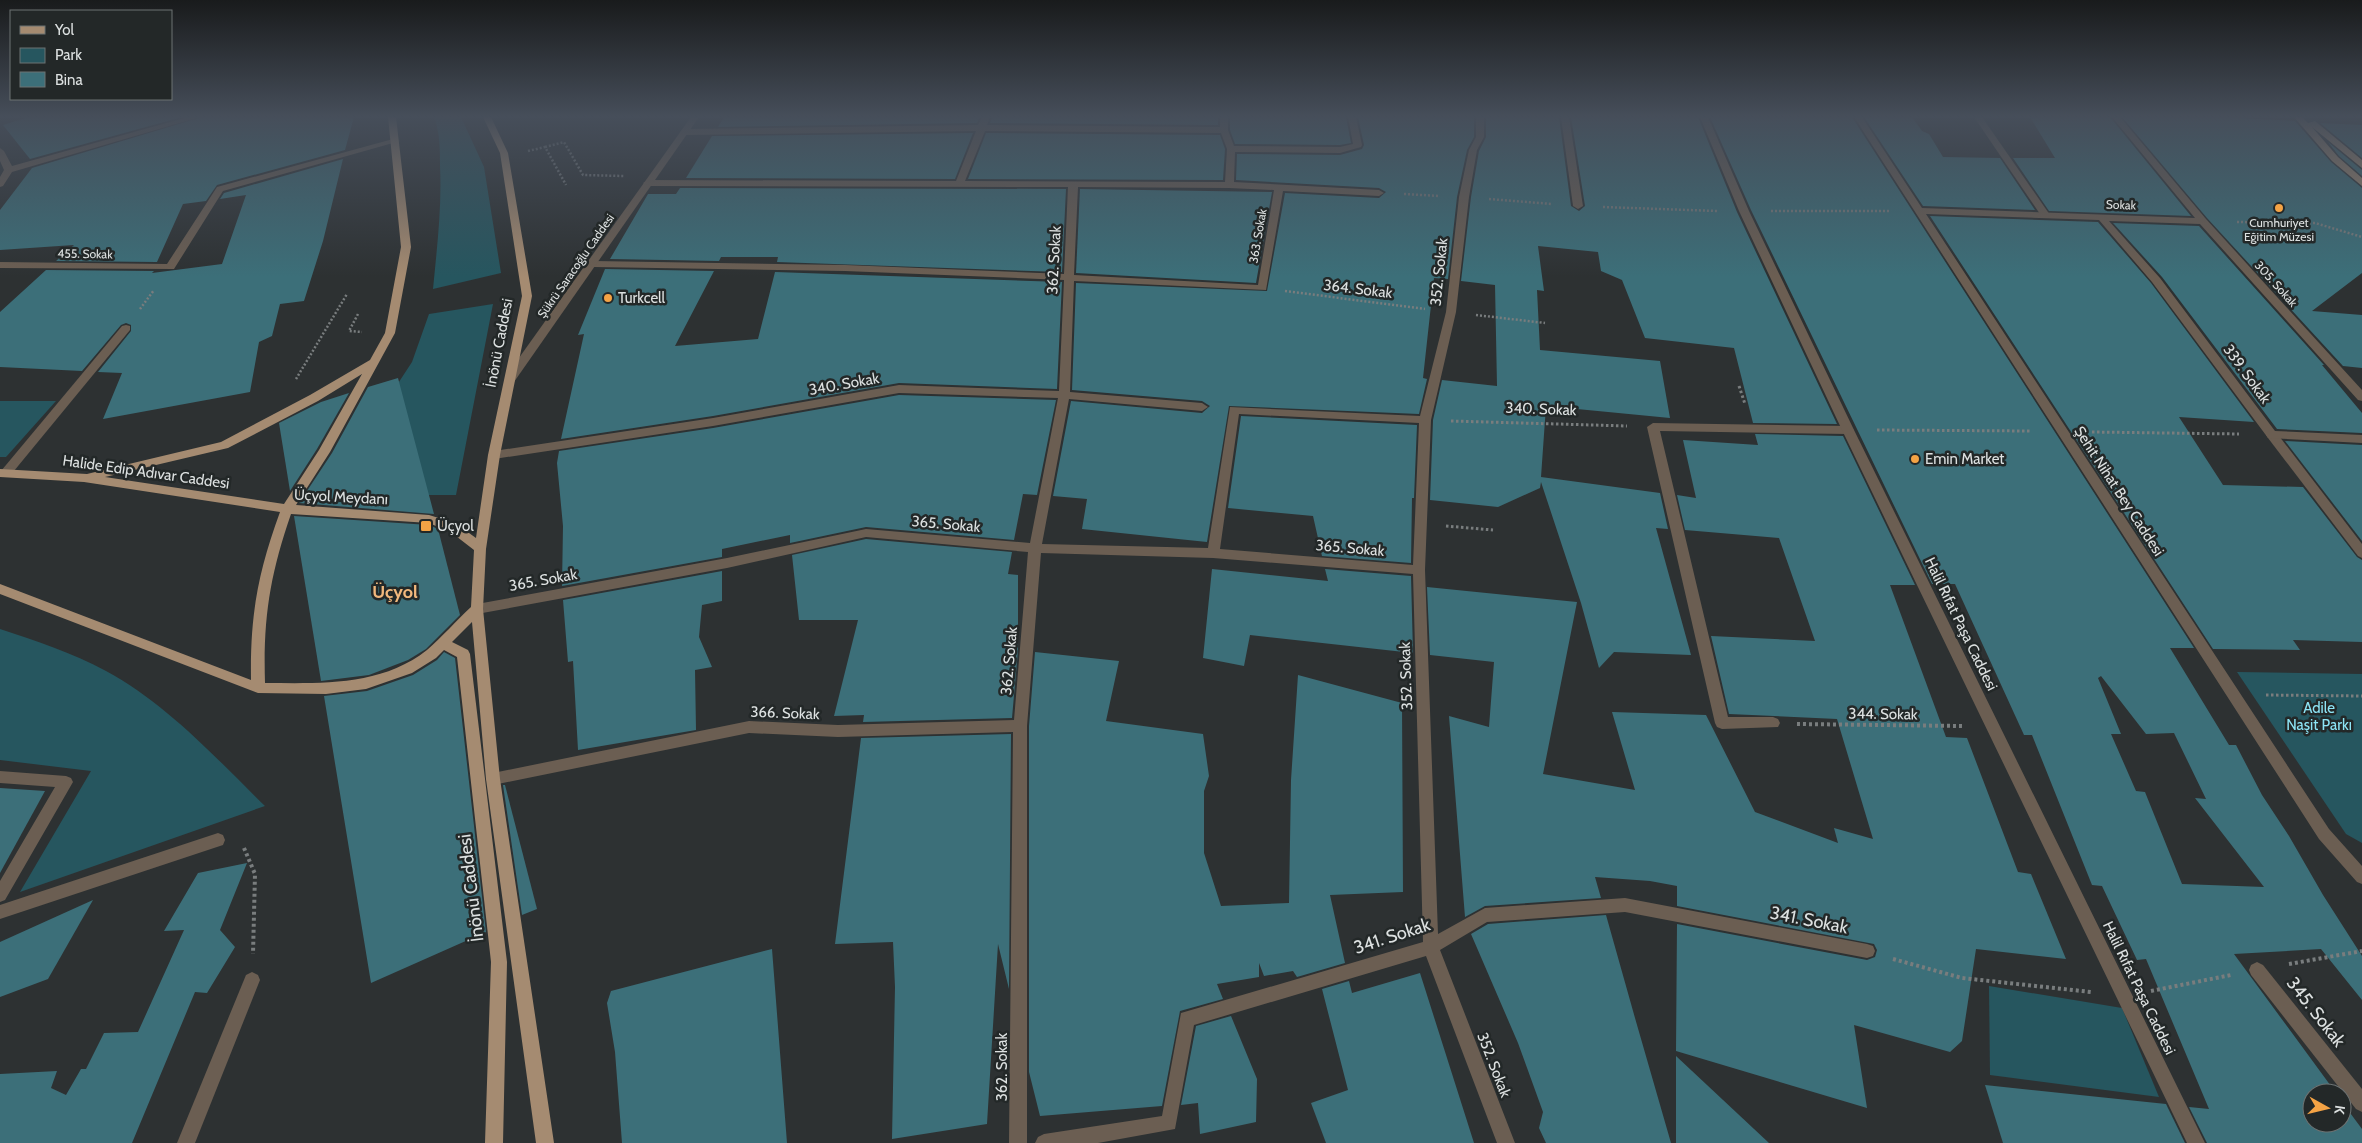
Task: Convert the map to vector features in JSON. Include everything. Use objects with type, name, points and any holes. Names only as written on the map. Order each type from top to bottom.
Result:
[{"type":"main road","points":[[287,509],[324,452],[377,360],[390,333],[406,247],[399,170]]},
{"type":"main road","name":"İnönü Caddesi","points":[[507,170],[527,296],[494,455],[480,549],[477,609],[494,779],[545,1143]]},
{"type":"main road","points":[[2348,170],[2362,183]]},
{"type":"main road","points":[[84,478],[224,445],[314,398],[377,360]]},
{"type":"main road","name":"Halide Edip Adıvar Caddesi","points":[[3,473],[84,478],[287,509]]},
{"type":"main road","name":"Üçyol Meydanı","points":[[258,688],[257,639],[262,592],[273,548],[287,509],[430,519],[446,522],[464,533],[480,549]]},
{"type":"main road","points":[[0,589],[258,688],[326,689],[366,684],[408,669],[443,643],[477,609]]},
{"type":"main road","name":"İnönü Caddesi","points":[[443,643],[464,654],[499,962],[494,1143]]},
{"type":"street","points":[[0,184],[9,170]]},
{"type":"street","points":[[170,267],[220,189],[288,170]]},
{"type":"street","name":"Şükrü Saracoğlu Caddesi","points":[[510,379],[594,264],[657,170]]},
{"type":"street","points":[[959,185],[965,170]]},
{"type":"street","points":[[1229,186],[1230,170]]},
{"type":"street","name":"352. Sokak","points":[[1469,170],[1464,197],[1451,312],[1425,420],[1419,570],[1431,947],[1506,1143]]},
{"type":"street","points":[[1572,170],[1578,206]]},
{"type":"street","name":"Halil Rıfat Paşa Caddesi","points":[[1727,170],[1744,211],[1848,430],[2196,1143]]},
{"type":"street","name":"Şehit Nihat Bey Caddesi","points":[[1892,170],[2324,834],[2362,877]]},
{"type":"street","points":[[2014,170],[2045,215]]},
{"type":"street","name":"305. Sokak","points":[[2161,170],[2203,221],[2362,397]]},
{"type":"street","points":[[650,180],[959,185],[1229,186],[1378,193]]},
{"type":"street","name":"362. Sokak","points":[[1018,1143],[1020,726],[1035,548],[1064,395],[1073,186]]},
{"type":"street","name":"363. Sokak","points":[[1262,288],[1279,189]]},
{"type":"street","name":"Sokak","points":[[1918,211],[2203,221]]},
{"type":"street","name":"339. Sokak","points":[[2101,217],[2156,280],[2362,553]]},
{"type":"street","points":[[594,264],[724,264],[1070,277],[1262,288]]},
{"type":"street","name":"455. Sokak","points":[[0,265],[170,267]]},
{"type":"street","points":[[3,473],[126,328]]},
{"type":"street","name":"340. Sokak","points":[[494,455],[713,422],[899,389],[1064,395],[1202,407]]},
{"type":"street","points":[[1212,553],[1234,410],[1425,420]]},
{"type":"street","points":[[1773,723],[1722,722],[1653,427],[1848,430]]},
{"type":"street","points":[[2272,435],[2362,439]]},
{"type":"street","name":"365. Sokak","points":[[477,609],[727,563],[866,533],[1035,548],[1212,553],[1419,570]]},
{"type":"street","name":"366. Sokak","points":[[494,779],[749,727],[838,731],[1020,726]]},
{"type":"street","points":[[0,777],[66,782],[0,896]]},
{"type":"street","points":[[0,912],[218,840]]},
{"type":"street","name":"341. Sokak","points":[[1044,1143],[1169,1124],[1187,1019],[1431,947],[1485,915],[1625,905],[1868,951]]},
{"type":"street","name":"345. Sokak","points":[[2257,970],[2362,1103]]},
{"type":"street","points":[[186,1143],[252,980]]},
{"type":"path","points":[[558,170],[566,185]]},
{"type":"path","points":[[580,170],[583,175],[650,180]]},
{"type":"path","points":[[1378,193],[1464,197]]},
{"type":"path","points":[[1744,211],[1918,211]]},
{"type":"path","points":[[2203,221],[2315,223],[2362,237]]},
{"type":"path","points":[[126,328],[170,267]]},
{"type":"path","name":"364. Sokak","points":[[1262,288],[1545,323]]},
{"type":"path","points":[[306,362],[347,294]]},
{"type":"path","name":"340. Sokak","points":[[1425,420],[1653,427]]},
{"type":"path","points":[[1420,524],[1493,530]]},
{"type":"path","points":[[2290,696],[2362,696]]},
{"type":"path","name":"344. Sokak","points":[[1773,723],[1994,727]]},
{"type":"path","points":[[218,840],[236,841],[247,850],[256,874],[252,980]]},
{"type":"path","points":[[1922,967],[1962,978],[2125,996]]},
{"type":"green space","points":[[440,170],[485,170],[501,273],[433,289],[439,227]]},
{"type":"green space","points":[[493,304],[456,495],[325,495],[412,362],[429,314]]},
{"type":"green space","points":[[0,401],[56,401],[6,457],[0,457]]},
{"type":"green space","points":[[0,629],[81,659],[128,684],[150,699],[190,733],[265,806],[20,892],[91,771],[0,760]]},
{"type":"green space","name":"Adile Naşit Parkı","points":[[2237,672],[2362,674],[2362,843],[2346,834]]},
{"type":"green space","points":[[1989,986],[2122,1008],[2159,1097],[1990,1075]]},
{"type":"building","points":[[30,170],[271,170],[217,185],[206,201],[183,204],[157,262],[56,261],[74,245],[0,250],[0,210]]},
{"type":"building","points":[[303,170],[340,170],[323,241],[304,301],[280,304],[272,336],[259,342],[250,392],[103,419],[122,373],[98,372],[131,331],[131,325],[126,323],[121,325],[82,371],[0,367],[0,312],[46,270],[154,271],[152,273],[222,264],[246,195],[220,199],[224,193]]},
{"type":"building","points":[[691,170],[958,170],[955,179],[686,178]]},
{"type":"building","points":[[971,170],[1224,170],[1223,180],[968,179]]},
{"type":"building","points":[[1236,170],[1463,170],[1457,197],[1448,279],[1434,278],[1423,378],[1427,379],[1419,414],[1229,406],[1207,542],[1082,529],[1087,499],[1053,496],[1071,401],[1202,413],[1210,406],[1202,401],[1072,390],[1076,283],[1267,291],[1285,193],[1379,198],[1386,192],[1379,188],[1236,180]]},
{"type":"building","points":[[1476,170],[1566,170],[1571,206],[1579,211],[1585,206],[1579,170],[1720,170],[1737,212],[1837,424],[1753,423],[1734,348],[1645,338],[1622,280],[1601,271],[1598,252],[1538,246],[1544,291],[1537,290],[1540,350],[1660,361],[1670,418],[1546,406],[1541,477],[1660,493],[1668,529],[1656,528],[1691,655],[1614,652],[1599,668],[1581,603],[1541,482],[1540,488],[1498,507],[1430,500],[1433,420],[1442,380],[1497,386],[1495,285],[1461,281]]},
{"type":"building","points":[[1734,170],[1886,170],[2194,648],[2170,648],[2229,745],[2236,745],[2262,795],[2362,956],[2362,1000],[2321,949],[2234,954],[2329,1083],[2302,1083],[2302,1133],[2352,1133],[2352,1116],[2362,1129],[2362,1143],[2207,1143],[2189,1107],[2209,1109],[2146,959],[2137,960],[2102,886],[2092,885],[2032,735],[2024,735],[1955,584],[1932,584]],"holes":[[[2101,676],[2146,734],[2174,733],[2206,799],[2195,798],[2264,887],[2182,884],[2145,792],[2136,791],[2111,734],[2121,734],[2098,678]]]},
{"type":"building","points":[[1899,170],[2008,170],[2035,210],[1923,206]]},
{"type":"building","points":[[2021,170],[2154,170],[2191,216],[2049,211]]},
{"type":"building","points":[[2167,170],[2341,170],[2362,188],[2362,273],[2312,311],[2362,315],[2362,368],[2343,366],[2207,218]]},
{"type":"building","points":[[2355,170],[2362,170],[2362,176]]},
{"type":"building","points":[[680,188],[1066,189],[1062,272],[777,262],[778,257],[721,257],[719,261],[610,259],[648,194],[676,194]]},
{"type":"building","points":[[1080,189],[1272,192],[1256,283],[1076,273]]},
{"type":"building","points":[[1930,216],[2098,222],[2151,283],[2254,422],[2179,417],[2223,485],[2303,487],[2357,557],[2362,560],[2362,642],[2293,640],[2300,650],[2213,649]]},
{"type":"building","points":[[2113,223],[2199,226],[2324,365],[2322,365],[2362,413],[2362,433],[2277,429],[2162,277]]},
{"type":"building","points":[[605,269],[714,271],[675,346],[758,339],[775,272],[1062,282],[1057,389],[899,383],[713,416],[561,439],[584,334],[578,335]]},
{"type":"building","points":[[398,378],[434,514],[299,503],[332,453],[368,387]]},
{"type":"building","points":[[349,393],[290,491],[279,423],[321,402]]},
{"type":"building","points":[[899,395],[1056,400],[1037,495],[1023,494],[1014,540],[866,527],[790,543],[790,535],[722,549],[722,557],[562,586],[563,526],[557,463],[559,451],[713,428]]},
{"type":"building","points":[[1241,416],[1417,425],[1414,498],[1412,498],[1411,563],[1322,556],[1313,516],[1228,508]]},
{"type":"building","points":[[1755,434],[1843,436],[1915,585],[1890,585],[1946,737],[1967,738],[2018,872],[2031,874],[2066,959],[1976,949],[1962,1041],[1950,1052],[1854,1025],[1867,1108],[1676,1051],[1677,924],[1867,960],[1875,957],[1877,950],[1874,944],[1677,906],[1677,886],[1650,881],[1595,877],[1601,898],[1485,906],[1465,917],[1449,716],[1489,727],[1494,662],[1430,655],[1427,587],[1577,602],[1543,774],[1635,790],[1612,712],[1706,715],[1755,812],[1838,843],[1834,828],[1873,839],[1837,719],[1729,714],[1711,636],[1815,641],[1779,538],[1685,530],[1677,495],[1696,498],[1683,440],[1758,445]]},
{"type":"building","points":[[2285,441],[2362,445],[2362,541]]},
{"type":"building","points":[[294,516],[429,525],[438,529],[460,615],[426,649],[408,660],[369,675],[321,681]]},
{"type":"building","points":[[866,539],[1012,552],[1008,574],[1018,575],[1018,650],[1012,718],[863,722],[864,715],[834,716],[858,620],[799,620],[792,555]]},
{"type":"building","points":[[1212,569],[1328,581],[1325,569],[1411,576],[1413,653],[1250,635],[1244,666],[1203,658]]},
{"type":"building","points":[[722,571],[722,601],[702,605],[699,637],[712,667],[695,670],[696,730],[578,750],[573,661],[568,662],[563,600]]},
{"type":"building","points":[[444,652],[455,658],[486,932],[371,983],[324,696],[367,691],[413,675],[437,660]]},
{"type":"building","points":[[1035,652],[1119,661],[1106,721],[1203,734],[1209,776],[1204,791],[1204,853],[1221,906],[1289,903],[1291,780],[1298,675],[1402,703],[1403,892],[1330,895],[1345,963],[1297,977],[1293,971],[1264,976],[1259,963],[1259,977],[1217,984],[1223,999],[1180,1011],[1162,1106],[1040,1116],[1029,1072],[1029,726]]},
{"type":"building","points":[[1011,734],[1009,989],[998,944],[987,1124],[892,1139],[895,987],[893,942],[835,944],[861,738]]},
{"type":"building","points":[[503,785],[505,785],[537,909],[522,915]]},
{"type":"building","points":[[0,788],[45,791],[0,873]]},
{"type":"building","points":[[247,863],[220,930],[235,947],[207,993],[195,992],[132,1143],[0,1143],[0,1074],[57,1071],[51,1088],[66,1095],[81,1069],[86,1069],[104,1033],[138,1032],[184,930],[164,931],[198,873]]},
{"type":"building","points":[[93,900],[48,979],[0,997],[0,942]]},
{"type":"building","points":[[1606,915],[1671,1143],[1546,1143],[1539,1128],[1543,1112],[1518,1043],[1471,934],[1488,924]]},
{"type":"building","points":[[772,949],[787,1143],[622,1143],[615,1052],[607,1003],[611,991]]},
{"type":"building","points":[[1420,973],[1474,1143],[1326,1143],[1311,1103],[1348,1090],[1322,989],[1349,981],[1352,993]]},
{"type":"building","points":[[1231,1016],[1257,1079],[1256,1122],[1200,1134],[1198,1103],[1181,1105],[1196,1026]]},
{"type":"building","points":[[1676,1056],[1769,1143],[1676,1143]]},
{"type":"building","points":[[1985,1085],[2166,1104],[2185,1143],[2003,1143]]},
{"type":"place","name":"Cumhuriyet Eğitim Müzesi","points":[[2279,208]]},
{"type":"place","name":"Turkcell","points":[[608,298]]},
{"type":"place","name":"Emin Market","points":[[1915,459]]},
{"type":"place","name":"Üçyol","points":[[426,526]]},
{"type":"district","name":"Üçyol","points":[[395,592]]}]
